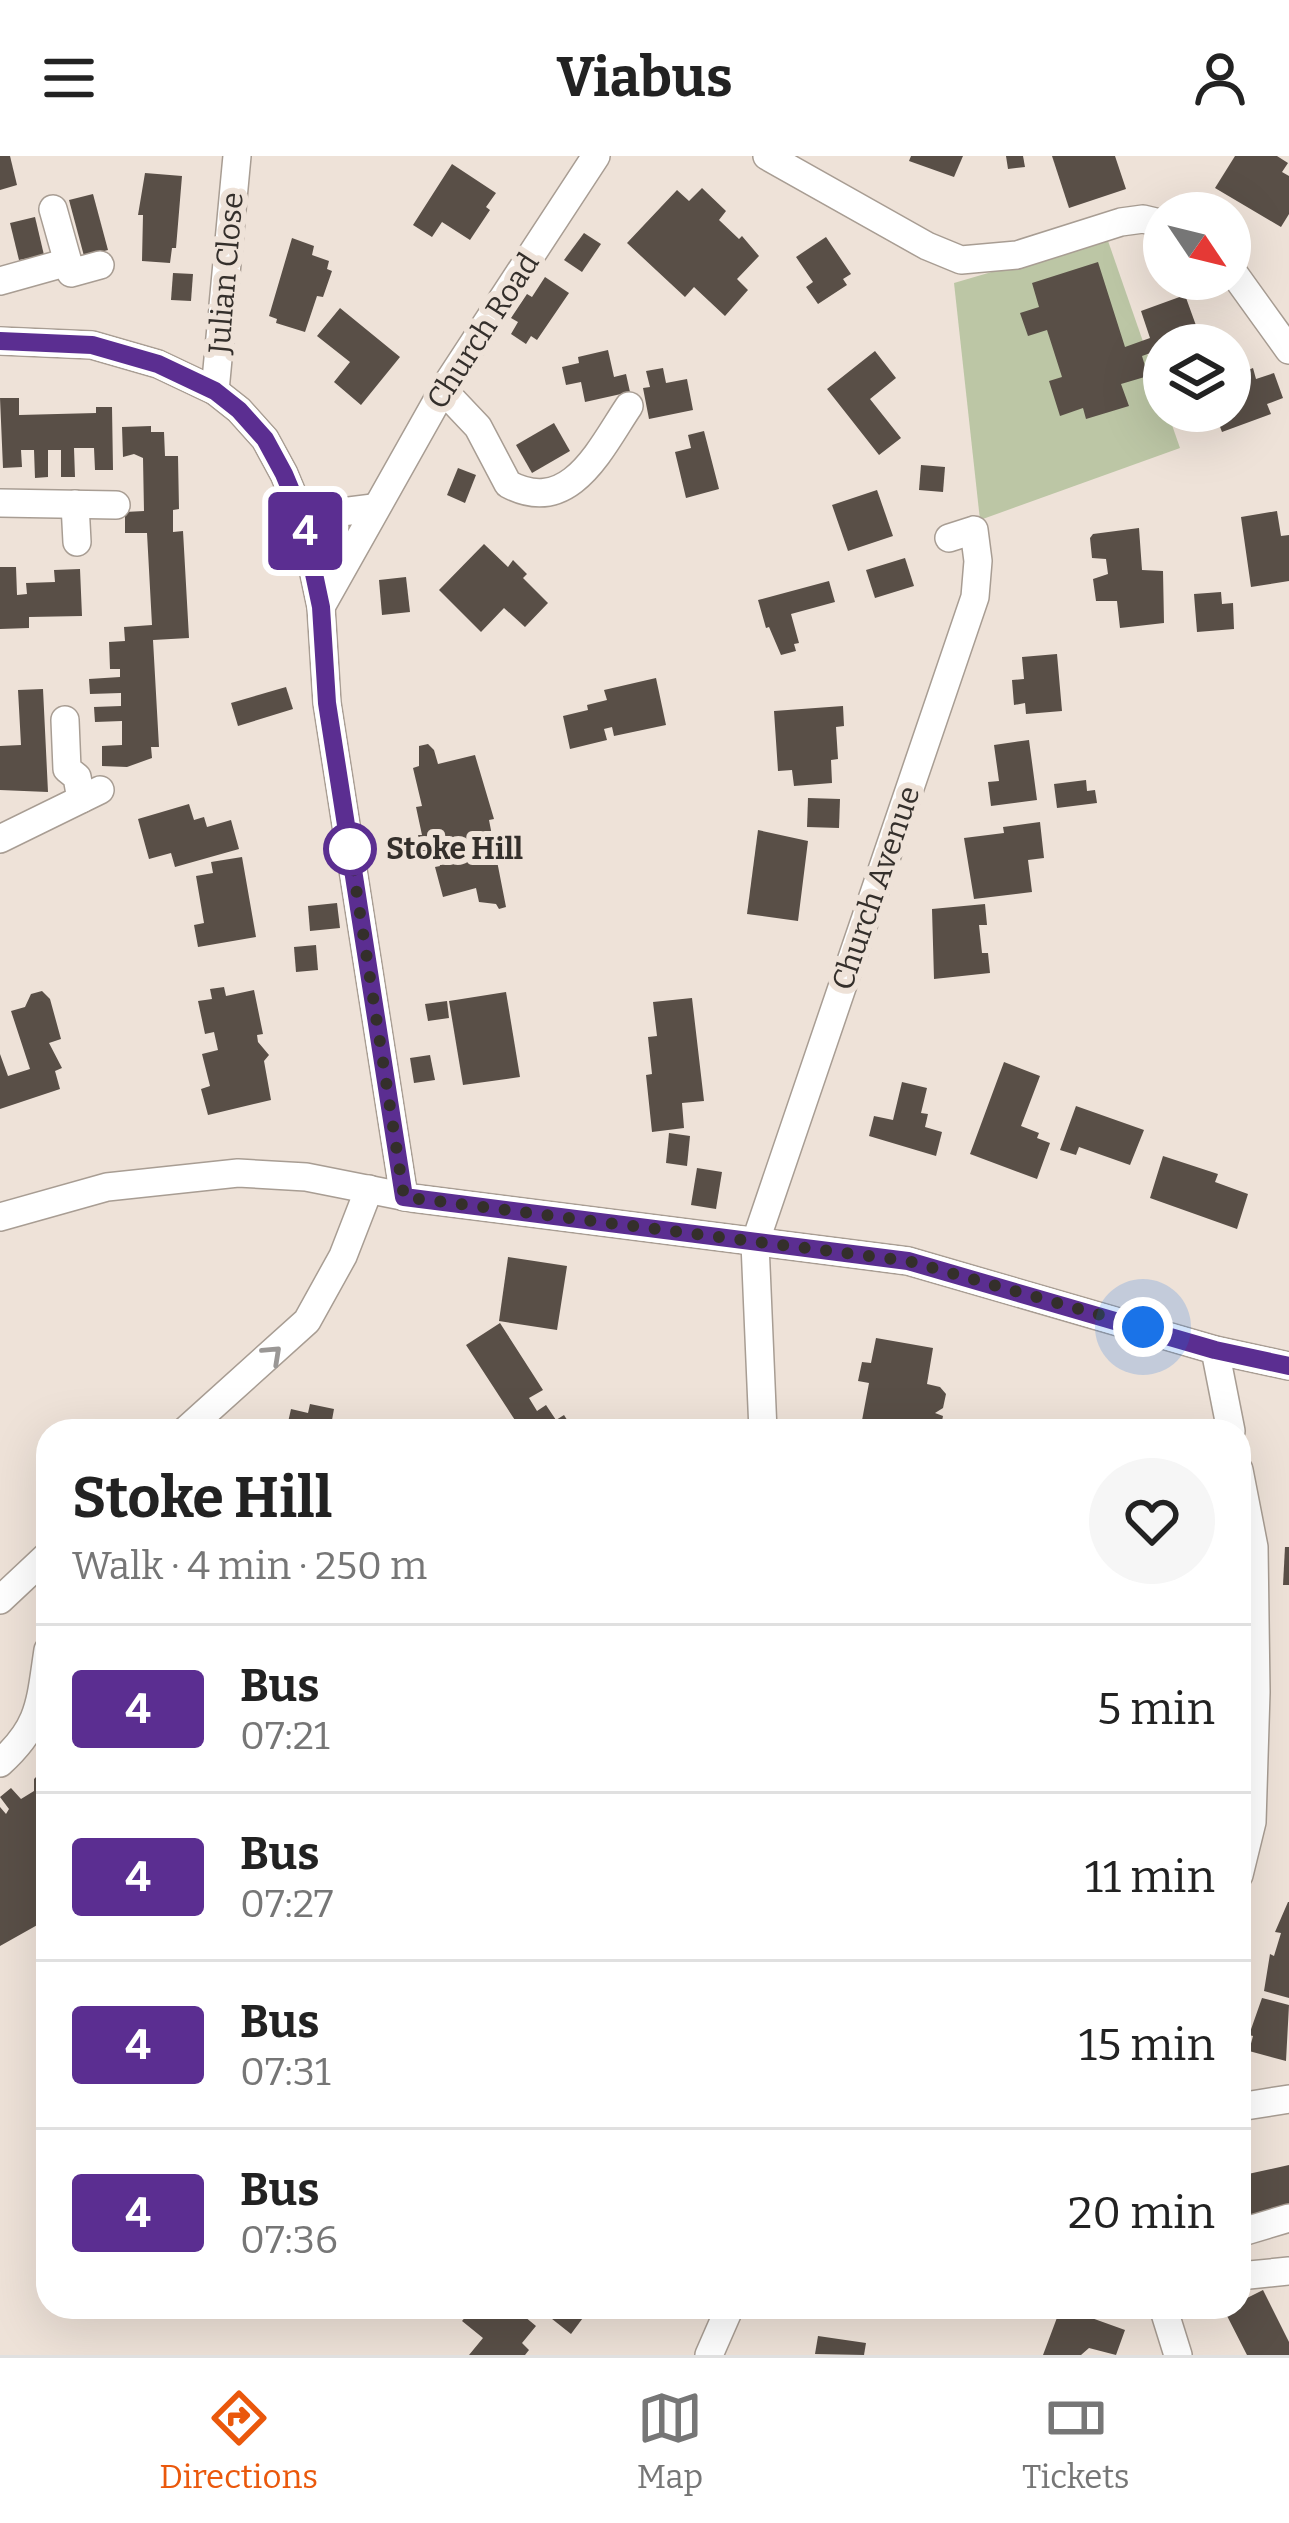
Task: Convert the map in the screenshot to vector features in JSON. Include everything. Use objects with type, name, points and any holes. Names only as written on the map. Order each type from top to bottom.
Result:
[{"type":"street","name":"Julian Close","points":[[215,391],[237,156]]},
{"type":"street","name":"Church Road","points":[[321,607],[443,390],[596,156]]},
{"type":"street","points":[[767,156],[927,246],[961,260],[1017,255],[1143,219]]},
{"type":"street","points":[[53,208],[71,273],[100,265]]},
{"type":"street","points":[[0,281],[68,262]]},
{"type":"street","points":[[1251,297],[1289,350]]},
{"type":"street","points":[[0,341],[92,345],[158,364],[215,391],[265,439],[302,517],[321,607],[327,703],[404,1197]]},
{"type":"street","points":[[443,390],[478,427],[508,484],[538,495],[559,490],[590,466],[629,406]]},
{"type":"street","points":[[0,503],[116,505]]},
{"type":"street","points":[[75,505],[77,542]]},
{"type":"street","points":[[302,517],[373,508]]},
{"type":"street","name":"Church Avenue","points":[[755,1243],[974,597],[978,561],[962,534]]},
{"type":"street","points":[[0,839],[91,795],[67,769],[65,720]]},
{"type":"street","points":[[0,1217],[107,1187],[238,1173],[306,1177],[404,1197],[908,1261],[1215,1350],[1289,1366]]},
{"type":"street","points":[[198,1419],[307,1321],[343,1256],[369,1189]]},
{"type":"street","points":[[755,1243],[762,1419]]},
{"type":"street","points":[[1215,1350],[1229,1419]]},
{"type":"street","points":[[0,1600],[36,1566]]},
{"type":"street","points":[[0,1763],[27,1739],[36,1714]]},
{"type":"street","points":[[1251,1779],[1251,1826]]},
{"type":"street","points":[[1251,2105],[1289,2099]]},
{"type":"street","points":[[1251,2229],[1289,2218]]},
{"type":"street","points":[[1251,2275],[1289,2271]]},
{"type":"street","points":[[709,2355],[725,2319]]},
{"type":"street","points":[[1167,2319],[1178,2355]]},
{"type":"green space","points":[[1107,238],[1143,342],[1143,432],[1174,432],[1180,448],[980,520],[954,283]]},
{"type":"green space","points":[[357,522],[322,582],[312,527]]},
{"type":"building","points":[[0,156],[10,156],[17,185],[0,190]]},
{"type":"building","points":[[911,156],[963,156],[954,177],[909,161]]},
{"type":"building","points":[[1006,156],[1023,156],[1025,167],[1008,169]]},
{"type":"building","points":[[1052,156],[1115,156],[1126,189],[1069,208]]},
{"type":"building","points":[[1235,156],[1277,156],[1288,163],[1282,172],[1289,176],[1289,214],[1281,227],[1251,209],[1251,192],[1215,188]]},
{"type":"building","points":[[452,164],[496,193],[470,240],[442,222],[432,237],[413,225]]},
{"type":"building","points":[[145,173],[182,176],[176,248],[172,248],[170,263],[142,261],[143,215],[138,215]]},
{"type":"building","points":[[702,188],[726,211],[719,220],[759,256],[737,279],[748,290],[725,316],[694,287],[685,297],[627,243],[677,190],[689,201]]},
{"type":"building","points":[[93,194],[108,250],[84,256],[69,200]]},
{"type":"building","points":[[35,217],[44,255],[19,260],[10,223]]},
{"type":"building","points":[[584,233],[601,244],[582,272],[564,260]]},
{"type":"building","points":[[826,237],[851,274],[843,279],[847,285],[818,304],[806,287],[813,282],[796,257]]},
{"type":"building","points":[[292,238],[314,246],[312,255],[329,261],[327,269],[332,271],[305,332],[269,316]]},
{"type":"building","points":[[1098,262],[1125,347],[1143,341],[1143,377],[1121,384],[1129,406],[1086,419],[1083,408],[1060,416],[1049,381],[1062,377],[1047,330],[1028,336],[1020,313],[1039,307],[1032,283]]},
{"type":"building","points":[[173,273],[193,274],[191,301],[171,300]]},
{"type":"building","points":[[545,277],[569,293],[537,340],[531,336],[526,344],[511,334],[518,322],[511,318]]},
{"type":"building","points":[[1171,300],[1187,300],[1195,324],[1145,324],[1141,311]]},
{"type":"building","points":[[340,308],[400,357],[361,405],[334,382],[350,362],[317,336]]},
{"type":"building","points":[[608,350],[614,377],[626,374],[630,392],[585,402],[581,382],[566,385],[562,367],[579,363],[578,357]]},
{"type":"building","points":[[875,351],[896,378],[870,399],[901,438],[879,455],[827,389]]},
{"type":"building","points":[[663,368],[666,383],[687,379],[693,410],[649,419],[643,388],[650,387],[646,371]]},
{"type":"building","points":[[1251,369],[1256,379],[1274,373],[1283,398],[1267,404],[1271,414],[1251,421]]},
{"type":"building","points":[[0,398],[19,398],[19,415],[96,413],[96,407],[112,407],[113,470],[95,470],[94,448],[74,448],[75,477],[61,477],[61,450],[48,450],[48,477],[35,478],[34,450],[21,450],[22,467],[3,468]]},
{"type":"building","points":[[554,423],[570,451],[532,473],[516,445]]},
{"type":"building","points":[[151,426],[151,432],[164,432],[165,456],[178,456],[179,509],[173,510],[173,532],[183,531],[189,638],[153,640],[159,747],[151,747],[152,758],[127,767],[102,766],[102,746],[122,745],[122,721],[95,722],[94,707],[121,706],[121,693],[90,694],[89,679],[120,677],[120,669],[110,669],[109,642],[125,641],[124,627],[152,625],[147,533],[125,533],[125,512],[144,511],[143,458],[123,457],[122,427]]},
{"type":"building","points":[[704,431],[719,489],[686,498],[675,452],[691,448],[688,435]]},
{"type":"building","points":[[921,465],[945,467],[943,492],[919,490]]},
{"type":"building","points":[[458,468],[476,475],[465,503],[447,495]]},
{"type":"building","points":[[877,490],[893,536],[848,551],[832,505]]},
{"type":"building","points":[[1277,511],[1281,536],[1289,535],[1289,581],[1251,587],[1241,517]]},
{"type":"building","points":[[1139,528],[1142,570],[1163,571],[1164,623],[1120,628],[1117,601],[1096,601],[1093,579],[1108,574],[1106,559],[1092,558],[1090,538]]},
{"type":"building","points":[[484,544],[508,567],[513,560],[527,574],[523,578],[548,603],[525,627],[504,608],[481,632],[439,590]]},
{"type":"building","points":[[905,558],[914,586],[875,598],[866,570]]},
{"type":"building","points":[[0,567],[16,567],[17,595],[27,594],[26,583],[55,582],[54,570],[80,569],[82,616],[29,617],[29,628],[0,629]]},
{"type":"building","points":[[406,577],[410,612],[382,615],[379,580]]},
{"type":"building","points":[[829,581],[835,602],[791,614],[799,643],[794,644],[796,651],[781,655],[758,600]]},
{"type":"building","points":[[1221,592],[1222,604],[1233,603],[1234,629],[1197,632],[1194,594]]},
{"type":"building","points":[[1057,654],[1062,711],[1026,714],[1025,703],[1014,705],[1012,680],[1024,679],[1022,657]]},
{"type":"building","points":[[656,678],[666,725],[614,736],[612,727],[604,729],[607,740],[570,749],[563,716],[607,700],[604,690]]},
{"type":"building","points":[[286,687],[293,709],[238,726],[231,703]]},
{"type":"building","points":[[43,689],[48,792],[0,790],[0,746],[21,745],[18,690]]},
{"type":"building","points":[[843,706],[844,726],[836,727],[838,759],[831,760],[832,783],[794,786],[792,770],[778,771],[774,711]]},
{"type":"building","points":[[1029,740],[1037,800],[991,806],[988,782],[999,781],[994,745]]},
{"type":"building","points":[[428,744],[438,764],[475,755],[494,819],[489,820],[506,907],[479,902],[476,888],[443,897],[436,849],[423,853],[418,835],[422,835],[416,807],[422,806],[413,768],[419,766],[419,746]]},
{"type":"building","points":[[1086,780],[1087,791],[1095,790],[1097,803],[1057,808],[1054,784]]},
{"type":"building","points":[[808,798],[840,799],[839,828],[807,827]]},
{"type":"building","points":[[189,804],[194,820],[204,817],[207,827],[231,820],[239,849],[175,867],[171,853],[149,859],[138,819]]},
{"type":"building","points":[[1040,822],[1044,858],[1028,860],[1032,892],[974,899],[964,838]]},
{"type":"building","points":[[758,830],[808,841],[798,921],[747,914]]},
{"type":"building","points":[[242,857],[256,937],[198,947],[194,925],[204,923],[196,876],[213,873],[211,862]]},
{"type":"building","points":[[337,903],[340,928],[310,931],[308,906]]},
{"type":"building","points":[[985,904],[987,925],[979,925],[990,973],[934,979],[932,909]]},
{"type":"building","points":[[316,945],[318,970],[296,972],[294,947]]},
{"type":"building","points":[[224,987],[226,996],[254,990],[263,1034],[257,1035],[258,1042],[269,1055],[264,1061],[271,1100],[208,1115],[201,1089],[210,1086],[202,1054],[218,1050],[214,1032],[205,1034],[198,1001],[212,999],[210,989]]},
{"type":"building","points":[[42,991],[50,999],[61,1039],[49,1043],[62,1068],[55,1071],[60,1089],[0,1109],[0,1054],[8,1076],[30,1069],[11,1011],[25,1007],[31,994]]},
{"type":"building","points":[[506,992],[520,1077],[463,1085],[449,1001]]},
{"type":"building","points":[[692,998],[704,1101],[682,1103],[684,1128],[652,1132],[646,1075],[652,1074],[648,1037],[657,1036],[653,1002]]},
{"type":"building","points":[[447,1001],[449,1018],[428,1021],[425,1004]]},
{"type":"building","points":[[430,1055],[435,1080],[414,1083],[410,1058]]},
{"type":"building","points":[[1004,1062],[1040,1076],[1021,1126],[1050,1143],[1037,1179],[970,1154]]},
{"type":"building","points":[[902,1082],[927,1088],[921,1113],[928,1114],[925,1127],[942,1132],[936,1156],[869,1136],[874,1116],[893,1120]]},
{"type":"building","points":[[1076,1106],[1144,1130],[1130,1165],[1079,1147],[1076,1155],[1060,1150]]},
{"type":"building","points":[[669,1133],[690,1136],[687,1166],[666,1163]]},
{"type":"building","points":[[1163,1156],[1218,1174],[1215,1182],[1248,1194],[1237,1229],[1150,1198]]},
{"type":"building","points":[[697,1168],[722,1172],[716,1209],[691,1205]]},
{"type":"building","points":[[508,1257],[567,1266],[557,1330],[499,1321]]},
{"type":"building","points":[[500,1323],[543,1390],[529,1398],[537,1411],[546,1405],[555,1419],[514,1419],[466,1345]]},
{"type":"building","points":[[876,1338],[933,1348],[927,1384],[946,1394],[943,1408],[935,1413],[942,1419],[862,1419],[869,1383],[858,1381],[862,1362],[871,1363]]},
{"type":"building","points":[[310,1404],[334,1409],[332,1419],[289,1419],[291,1409],[308,1413]]},
{"type":"building","points":[[1285,1547],[1289,1547],[1289,1585],[1283,1585]]},
{"type":"building","points":[[34,1779],[36,1926],[0,1946],[0,1807],[6,1814],[9,1809],[0,1797],[11,1788],[21,1799],[34,1791]]},
{"type":"building","points":[[1288,1902],[1289,1998],[1264,1991],[1270,1954],[1274,1956],[1281,1933],[1275,1932]]},
{"type":"building","points":[[1262,1998],[1289,2005],[1286,2061],[1251,2052],[1251,2029]]},
{"type":"building","points":[[1289,2165],[1289,2210],[1251,2218],[1251,2173]]},
{"type":"building","points":[[1263,2290],[1289,2342],[1289,2355],[1247,2355],[1229,2319],[1251,2319],[1251,2296]]},
{"type":"building","points":[[528,2319],[536,2326],[522,2343],[529,2350],[525,2355],[469,2355],[483,2338],[462,2321]]},
{"type":"building","points":[[552,2319],[582,2319],[571,2334]]},
{"type":"building","points":[[1056,2319],[1094,2319],[1125,2330],[1116,2355],[1089,2348],[1081,2355],[1043,2355]]},
{"type":"building","points":[[818,2336],[866,2343],[864,2355],[815,2354]]},
{"type":"bus line","name":"4","points":[[0,341],[92,345],[158,364],[215,391],[239,410],[265,439],[284,474],[302,517],[321,607],[327,703],[404,1197],[908,1261],[1215,1350],[1289,1366]]},
{"type":"place","name":"Stoke Hill","points":[[350,849]]},
{"type":"route","points":[[350,849],[404,1197],[908,1261],[1143,1327]]}]
